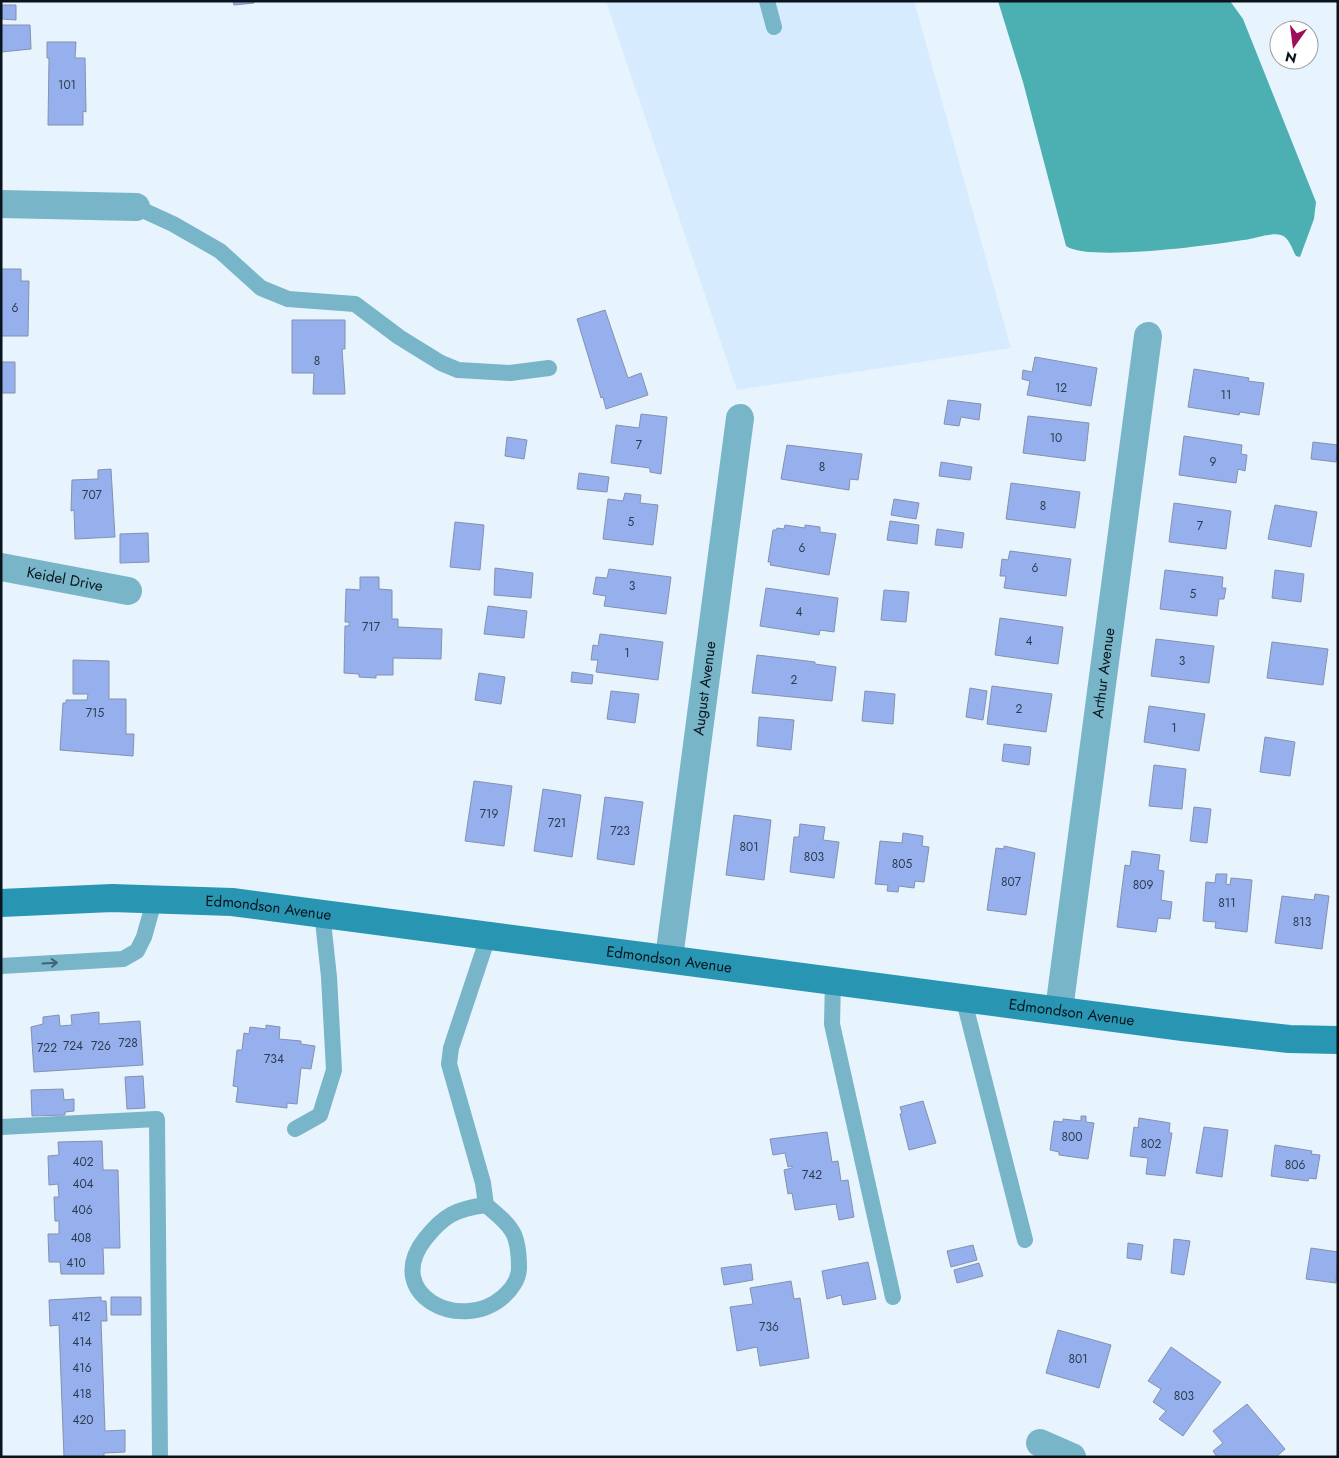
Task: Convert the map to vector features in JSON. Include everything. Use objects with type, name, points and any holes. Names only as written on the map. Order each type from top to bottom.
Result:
[{"type":"main road","name":"Edmondson Avenue","points":[[1,902],[155,898],[232,902],[322,912],[1183,1027],[1288,1038],[1338,1040]]},
{"type":"street","points":[[1,204],[136,208]]},
{"type":"street","name":"Arthur Avenue","points":[[1059,1010],[1148,336]]},
{"type":"street","name":"August Avenue","points":[[669,958],[740,418]]},
{"type":"street","name":"Keidel Drive","points":[[1,567],[128,591]]},
{"type":"street","points":[[1040,1443],[1072,1457]]},
{"type":"lane","points":[[767,1],[774,27]]},
{"type":"lane","points":[[136,208],[173,224],[220,251],[260,288],[288,300],[355,304],[400,337],[441,363],[458,370],[510,373],[549,368]]},
{"type":"lane","points":[[1,966],[123,959],[137,951],[144,937],[155,898]]},
{"type":"lane","points":[[295,1129],[320,1115],[334,1070],[329,977],[322,912]]},
{"type":"lane","points":[[486,1205],[466,1208],[449,1214],[436,1226],[418,1248],[411,1266],[414,1285],[429,1300],[447,1310],[474,1312],[493,1306],[510,1291],[519,1272],[519,1247],[510,1225],[486,1205],[483,1183],[448,1064],[451,1048],[488,934]]},
{"type":"lane","points":[[832,980],[832,1024],[893,1297]]},
{"type":"lane","points":[[963,997],[1025,1240]]},
{"type":"lane","points":[[1,1127],[157,1119],[160,1457]]},
{"type":"shaded area","points":[[606,1],[914,1],[1011,348],[737,390]]},
{"type":"water","points":[[998,1],[1230,1],[1243,19],[1316,202],[1314,219],[1300,257],[1296,256],[1284,236],[1277,234],[1151,251],[1099,253],[1079,251],[1066,246],[1023,82]]},
{"type":"building","points":[[233,1],[254,1],[254,3],[234,5]]},
{"type":"building","points":[[2,5],[16,5],[16,20],[2,19]]},
{"type":"building","points":[[1,25],[30,25],[31,49],[1,52]]},
{"type":"building","points":[[47,42],[76,42],[75,58],[85,58],[86,112],[83,111],[83,125],[48,125],[49,58],[47,58]]},
{"type":"building","points":[[1,269],[21,269],[21,281],[29,281],[28,336],[1,336]]},
{"type":"building","points":[[605,310],[628,378],[641,373],[648,395],[606,409],[577,319]]},
{"type":"building","points":[[292,320],[345,320],[345,349],[342,349],[345,394],[313,394],[314,373],[292,373]]},
{"type":"building","points":[[1035,357],[1097,368],[1091,406],[1027,395],[1030,381],[1022,379],[1023,370],[1032,372]]},
{"type":"building","points":[[1,362],[15,362],[15,393],[1,393]]},
{"type":"building","points":[[1194,369],[1249,378],[1248,381],[1264,383],[1259,415],[1240,412],[1239,415],[1188,407]]},
{"type":"building","points":[[948,400],[981,404],[979,420],[961,417],[959,426],[944,424]]},
{"type":"building","points":[[641,414],[667,417],[661,474],[650,472],[650,468],[611,463],[616,425],[639,428]]},
{"type":"building","points":[[1028,416],[1089,423],[1085,461],[1023,453]]},
{"type":"building","points":[[1184,436],[1242,445],[1241,454],[1247,455],[1245,471],[1238,469],[1236,483],[1179,475]]},
{"type":"building","points":[[507,437],[527,440],[524,459],[505,456]]},
{"type":"building","points":[[1313,442],[1338,445],[1336,462],[1311,459]]},
{"type":"building","points":[[787,445],[862,454],[858,480],[850,479],[849,490],[781,479]]},
{"type":"building","points":[[941,462],[972,467],[970,480],[939,476]]},
{"type":"building","points":[[111,469],[115,537],[75,539],[74,510],[71,511],[72,480],[98,479],[98,470]]},
{"type":"building","points":[[579,473],[609,477],[607,492],[577,489]]},
{"type":"building","points":[[1011,483],[1080,492],[1075,528],[1006,519]]},
{"type":"building","points":[[625,493],[641,495],[640,503],[658,505],[653,545],[603,539],[608,499],[623,501]]},
{"type":"building","points":[[894,499],[919,503],[916,519],[891,515]]},
{"type":"building","points":[[1174,503],[1231,511],[1226,549],[1169,542]]},
{"type":"building","points":[[1275,505],[1317,512],[1311,547],[1268,539]]},
{"type":"building","points":[[890,521],[919,525],[917,544],[887,540]]},
{"type":"building","points":[[455,522],[484,525],[480,570],[450,567]]},
{"type":"building","points":[[785,525],[805,528],[805,525],[820,527],[820,532],[836,534],[829,575],[770,565],[771,562],[768,562],[773,530],[777,528],[784,529]]},
{"type":"building","points":[[937,529],[964,533],[962,548],[935,545]]},
{"type":"building","points":[[148,533],[149,562],[120,563],[120,534]]},
{"type":"building","points":[[1010,551],[1071,559],[1066,596],[1004,588],[1006,576],[1000,576],[1002,559],[1008,560]]},
{"type":"building","points":[[495,568],[533,573],[531,598],[494,595]]},
{"type":"building","points":[[609,569],[671,577],[666,614],[604,606],[606,596],[593,594],[596,577],[607,578]]},
{"type":"building","points":[[1165,570],[1223,577],[1222,588],[1226,588],[1224,599],[1219,599],[1217,616],[1160,609]]},
{"type":"building","points":[[1275,570],[1304,574],[1301,602],[1272,598]]},
{"type":"building","points":[[360,577],[379,577],[379,589],[392,590],[392,619],[398,619],[398,627],[442,629],[441,659],[393,658],[393,675],[376,675],[376,678],[359,677],[359,674],[344,673],[345,626],[349,626],[349,622],[345,622],[346,589],[360,590]]},
{"type":"building","points":[[766,588],[838,598],[834,632],[820,630],[819,635],[760,626]]},
{"type":"building","points":[[884,590],[909,592],[906,622],[881,620]]},
{"type":"building","points":[[488,606],[527,611],[524,638],[484,634]]},
{"type":"building","points":[[1000,618],[1063,627],[1058,664],[995,655]]},
{"type":"building","points":[[600,634],[663,642],[658,680],[596,672],[598,660],[591,660],[593,645],[598,646]]},
{"type":"building","points":[[1156,639],[1214,646],[1209,683],[1151,676]]},
{"type":"building","points":[[1272,642],[1328,649],[1323,685],[1267,678]]},
{"type":"building","points":[[757,655],[815,662],[815,664],[836,667],[832,701],[752,693]]},
{"type":"building","points":[[73,660],[109,661],[109,699],[126,699],[126,734],[134,734],[133,756],[60,750],[63,703],[66,703],[66,700],[87,700],[88,694],[73,694]]},
{"type":"building","points":[[572,672],[593,675],[592,684],[571,682]]},
{"type":"building","points":[[479,673],[505,677],[501,704],[475,700]]},
{"type":"building","points":[[992,686],[1052,694],[1046,732],[987,724]]},
{"type":"building","points":[[970,688],[987,691],[983,720],[966,717]]},
{"type":"building","points":[[611,691],[639,694],[635,723],[607,719]]},
{"type":"building","points":[[865,691],[895,694],[893,724],[862,721]]},
{"type":"building","points":[[1149,706],[1205,714],[1199,751],[1144,742]]},
{"type":"building","points":[[759,717],[794,720],[791,750],[757,746]]},
{"type":"building","points":[[1265,737],[1295,742],[1290,776],[1260,772]]},
{"type":"building","points":[[1004,744],[1031,747],[1029,765],[1002,761]]},
{"type":"building","points":[[1154,765],[1186,769],[1182,809],[1149,806]]},
{"type":"building","points":[[474,781],[512,786],[504,846],[465,841]]},
{"type":"building","points":[[543,789],[581,795],[572,857],[534,851]]},
{"type":"building","points":[[605,797],[643,802],[634,865],[597,859]]},
{"type":"building","points":[[1194,807],[1211,809],[1207,843],[1190,841]]},
{"type":"building","points":[[734,815],[771,820],[764,880],[726,875]]},
{"type":"building","points":[[800,824],[825,827],[823,840],[839,842],[834,878],[790,872],[794,837],[799,837]]},
{"type":"building","points":[[903,833],[923,836],[922,846],[929,847],[924,882],[915,881],[914,888],[899,886],[898,892],[887,891],[888,885],[875,884],[880,841],[902,843]]},
{"type":"building","points":[[1004,846],[1035,853],[1026,915],[987,910],[996,848],[1004,849]]},
{"type":"building","points":[[1132,851],[1160,855],[1158,870],[1164,871],[1161,900],[1172,902],[1170,919],[1158,918],[1156,932],[1117,927],[1125,865],[1130,866]]},
{"type":"building","points":[[1216,874],[1227,874],[1226,884],[1230,885],[1231,878],[1252,880],[1247,932],[1215,928],[1216,922],[1203,921],[1206,882],[1215,883]]},
{"type":"building","points":[[1315,894],[1329,896],[1322,949],[1275,943],[1282,896],[1314,900]]},
{"type":"building","points":[[99,1012],[99,1024],[140,1021],[143,1065],[34,1072],[31,1027],[43,1024],[43,1017],[59,1015],[60,1026],[72,1025],[71,1015]]},
{"type":"building","points":[[266,1025],[280,1027],[279,1039],[301,1041],[301,1044],[315,1046],[311,1069],[301,1068],[297,1104],[287,1103],[287,1108],[236,1102],[238,1087],[233,1086],[237,1050],[242,1050],[244,1033],[249,1034],[250,1027],[266,1029]]},
{"type":"building","points":[[143,1076],[145,1108],[127,1109],[125,1077]]},
{"type":"building","points":[[63,1089],[64,1100],[74,1099],[74,1111],[65,1112],[65,1115],[32,1116],[31,1090]]},
{"type":"building","points":[[923,1101],[936,1143],[909,1150],[900,1107]]},
{"type":"building","points":[[1081,1116],[1086,1116],[1086,1122],[1094,1123],[1088,1159],[1059,1155],[1059,1152],[1050,1150],[1054,1121],[1063,1122],[1063,1119],[1081,1121]]},
{"type":"building","points":[[1139,1118],[1170,1123],[1169,1133],[1172,1133],[1165,1176],[1146,1174],[1148,1158],[1130,1156],[1134,1127],[1138,1128]]},
{"type":"building","points":[[1204,1127],[1228,1130],[1222,1177],[1196,1173]]},
{"type":"building","points":[[827,1132],[832,1162],[838,1161],[841,1181],[848,1180],[854,1217],[839,1220],[836,1204],[795,1210],[792,1193],[788,1194],[784,1170],[792,1168],[792,1166],[788,1167],[785,1153],[773,1155],[770,1139]]},
{"type":"building","points":[[102,1141],[103,1170],[118,1170],[120,1248],[103,1248],[104,1274],[61,1274],[60,1262],[49,1262],[48,1234],[59,1234],[59,1221],[55,1221],[54,1197],[59,1197],[58,1184],[49,1185],[48,1156],[59,1155],[58,1142]]},
{"type":"building","points":[[1275,1145],[1312,1151],[1311,1154],[1320,1155],[1316,1179],[1309,1178],[1308,1181],[1271,1176]]},
{"type":"building","points":[[1174,1239],[1190,1241],[1184,1275],[1171,1273]]},
{"type":"building","points":[[1128,1243],[1143,1245],[1141,1260],[1127,1258]]},
{"type":"building","points":[[973,1245],[977,1260],[951,1267],[947,1251]]},
{"type":"building","points":[[1311,1248],[1338,1252],[1336,1283],[1306,1279]]},
{"type":"building","points":[[868,1262],[876,1299],[843,1305],[841,1295],[827,1299],[822,1271]]},
{"type":"building","points":[[979,1263],[983,1276],[957,1283],[954,1270]]},
{"type":"building","points":[[751,1264],[753,1280],[724,1285],[721,1268]]},
{"type":"building","points":[[791,1281],[794,1299],[800,1298],[809,1358],[760,1366],[757,1347],[737,1351],[730,1307],[753,1304],[750,1288]]},
{"type":"building","points":[[101,1297],[101,1301],[106,1301],[107,1321],[101,1321],[105,1431],[125,1430],[125,1452],[104,1453],[104,1457],[64,1457],[59,1325],[50,1326],[49,1300]]},
{"type":"building","points":[[111,1297],[141,1297],[141,1315],[111,1315]]},
{"type":"building","points":[[1058,1330],[1111,1345],[1099,1388],[1046,1373]]},
{"type":"building","points":[[1171,1347],[1221,1382],[1183,1436],[1159,1419],[1166,1411],[1153,1402],[1161,1389],[1148,1381]]},
{"type":"building","points":[[1247,1404],[1285,1449],[1276,1457],[1217,1457],[1213,1451],[1223,1443],[1213,1431]]}]
